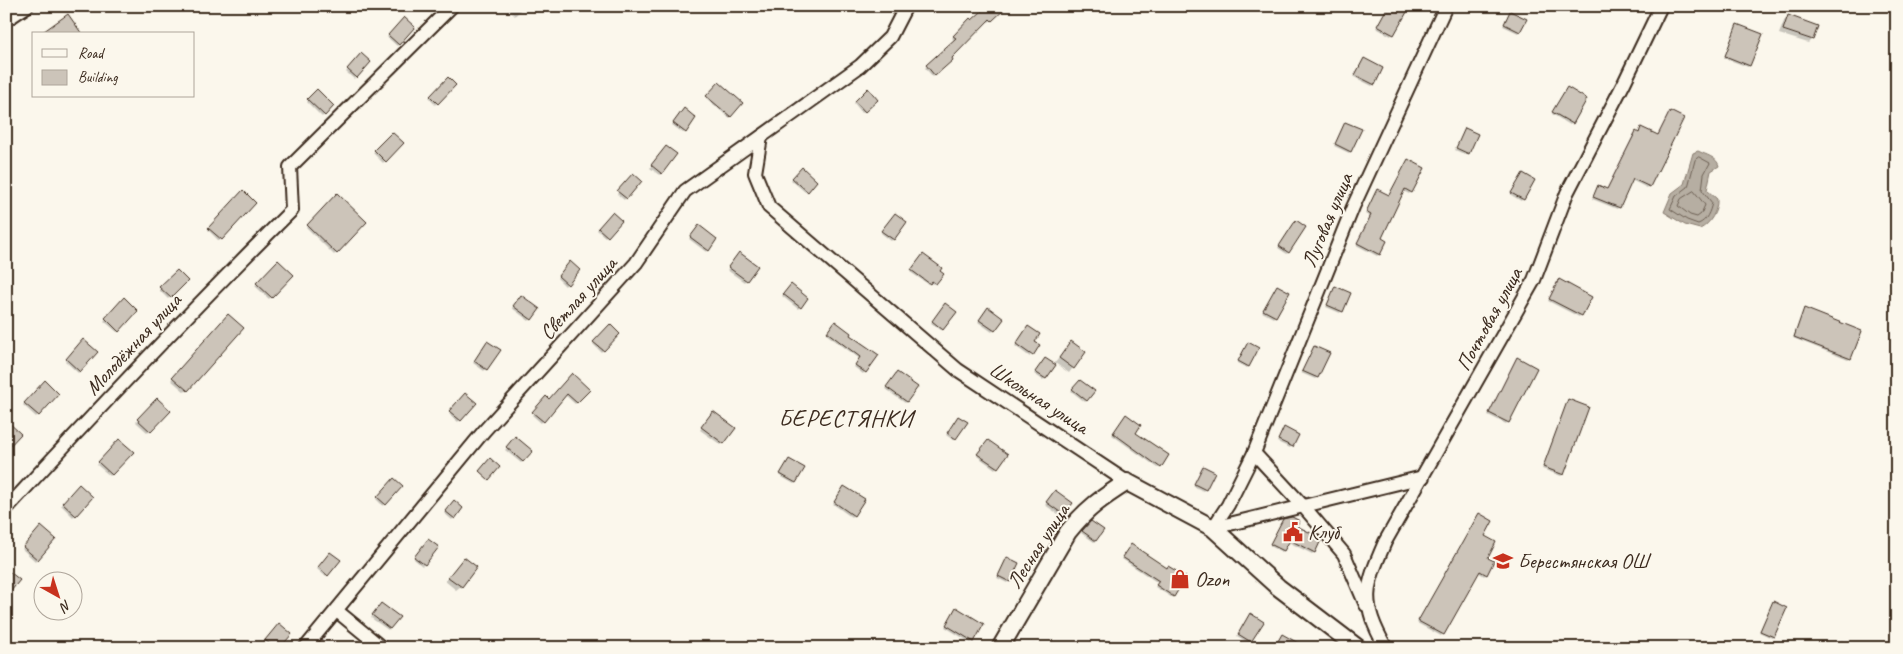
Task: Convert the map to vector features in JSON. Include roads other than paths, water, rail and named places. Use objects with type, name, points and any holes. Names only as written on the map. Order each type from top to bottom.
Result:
[{"type":"street","points":[[6,20],[27,6]]},
{"type":"street","name":"Молодёжная улица","points":[[6,509],[150,353],[292,210],[290,167],[452,6]]},
{"type":"street","name":"Светлая улица","points":[[305,648],[484,431],[636,262],[685,191],[860,66],[890,37],[906,6]]},
{"type":"street","name":"Луговая улица","points":[[1213,528],[1228,505],[1254,453],[1353,207],[1446,6]]},
{"type":"street","name":"Почтовая улица","points":[[1386,648],[1375,629],[1369,611],[1368,592],[1373,568],[1385,542],[1534,280],[1568,193],[1661,6]]},
{"type":"street","name":"Школьная улица","points":[[761,137],[755,173],[768,207],[958,370],[1127,482],[1213,528],[1278,587],[1358,648]]},
{"type":"street","points":[[1254,453],[1344,554],[1369,611]]},
{"type":"street","points":[[1213,528],[1423,477]]},
{"type":"street","name":"Лесная улица","points":[[1000,648],[1068,532],[1096,501],[1127,482]]},
{"type":"street","points":[[336,611],[382,648]]},
{"type":"water","points":[[1698,151],[1714,158],[1719,166],[1711,171],[1707,190],[1717,199],[1715,212],[1704,227],[1700,229],[1685,225],[1664,212],[1672,193],[1684,184],[1693,153]]},
{"type":"place","name":"Клуб","points":[[1293,532]]},
{"type":"place","name":"Берестянская ОШ","points":[[1503,561]]},
{"type":"place","name":"Ozon","points":[[1180,579]]},
{"type":"district","name":"БЕРЕСТЯНКИ","points":[[846,418]]}]
